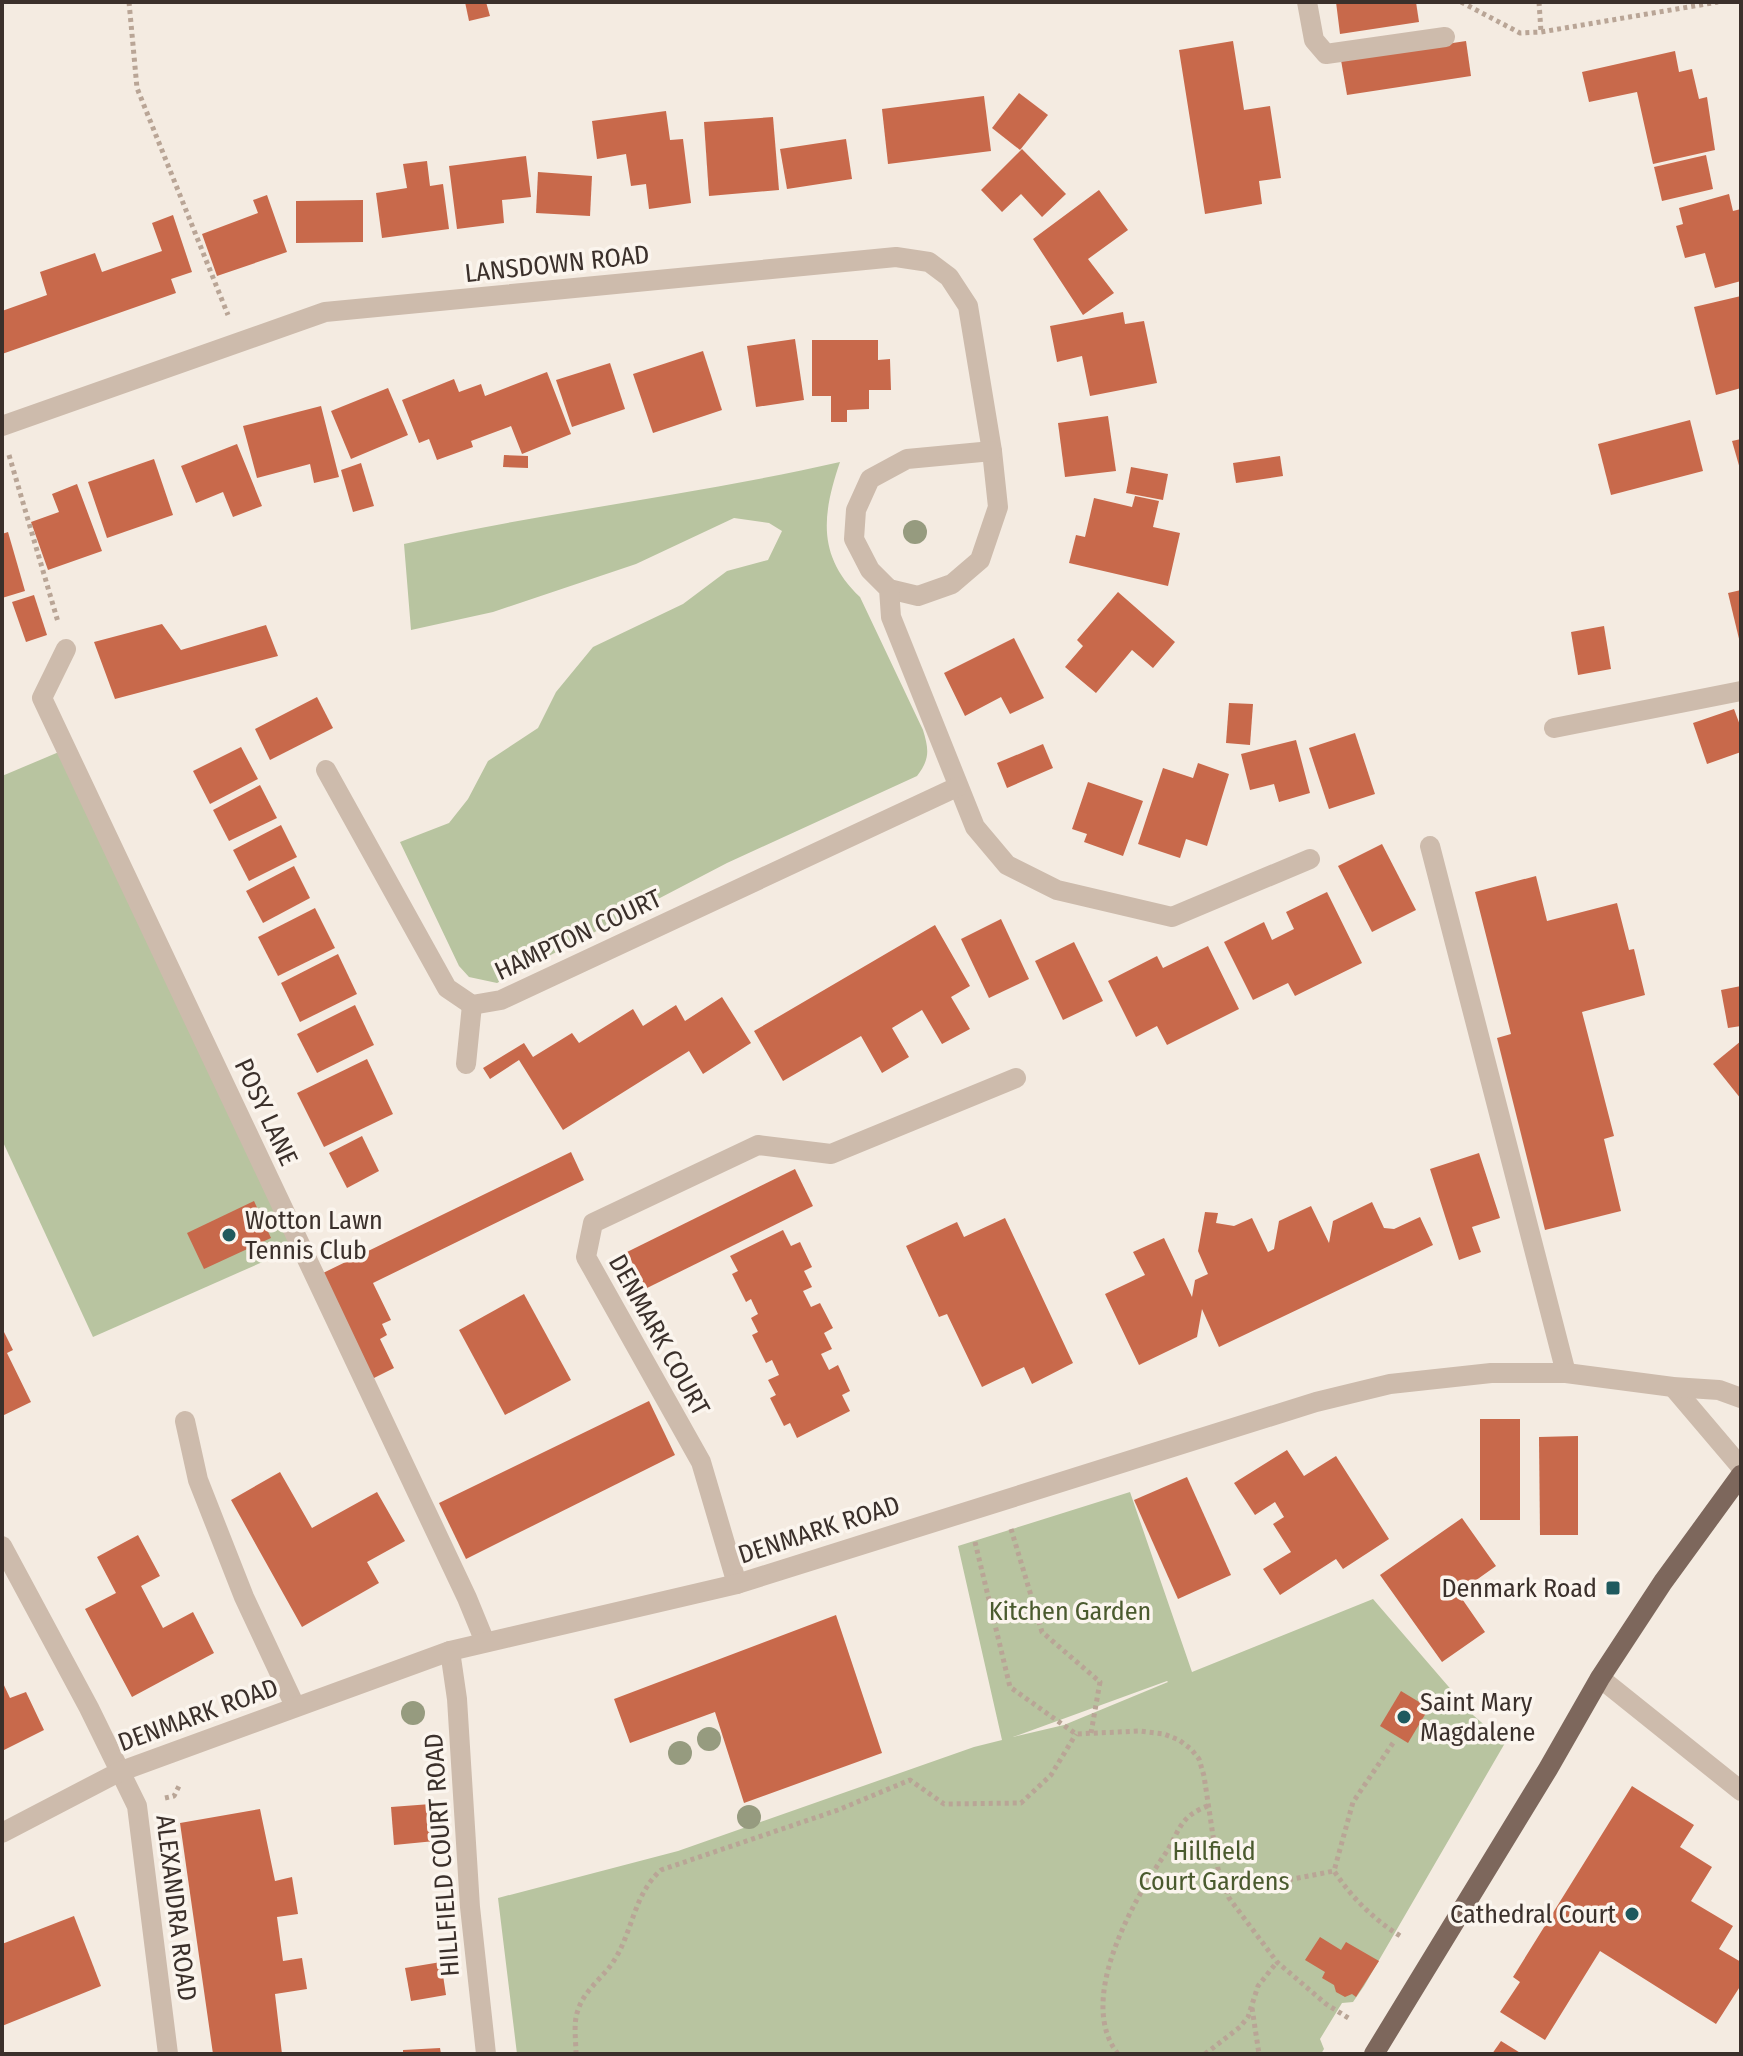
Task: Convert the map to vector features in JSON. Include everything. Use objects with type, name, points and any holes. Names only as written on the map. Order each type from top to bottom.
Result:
[{"type":"main road","points":[[1374,2054],[1600,1678],[1663,1582],[1741,1475]]},
{"type":"street","points":[[1307,2],[1314,40],[1326,54],[1445,37]]},
{"type":"street","name":"LANSDOWN ROAD","points":[[2,426],[325,312],[896,257],[929,262],[949,277],[968,306],[998,507],[980,560],[952,584],[918,596],[889,589]]},
{"type":"street","points":[[992,451],[907,459],[870,479],[856,510],[854,539],[870,570],[889,589],[891,617],[975,827],[1007,865],[1057,890],[1172,917],[1310,859]]},
{"type":"street","name":"POSY LANE","points":[[66,649],[42,698],[485,1642]]},
{"type":"street","points":[[1554,728],[1741,691]]},
{"type":"street","name":"HAMPTON COURT","points":[[326,770],[447,988],[472,1005],[501,1000],[957,787]]},
{"type":"street","points":[[1430,846],[1566,1373]]},
{"type":"street","points":[[466,1064],[472,1005]]},
{"type":"street","name":"DENMARK COURT","points":[[737,1584],[701,1462],[586,1257],[593,1223],[758,1145],[831,1154],[1016,1078]]},
{"type":"street","name":"DENMARK ROAD","points":[[2,1833],[119,1772],[450,1651],[737,1584],[1316,1402],[1390,1384],[1491,1373],[1566,1373],[1719,1390],[1741,1398]]},
{"type":"street","points":[[1673,1387],[1741,1467]]},
{"type":"street","points":[[185,1421],[198,1480],[244,1597],[295,1706]]},
{"type":"street","name":"ALEXANDRA ROAD","points":[[2,1546],[89,1708],[137,1806],[168,2054]]},
{"type":"street","name":"HILLFIELD COURT ROAD","points":[[450,1651],[457,1699],[470,1907],[486,2054]]},
{"type":"street","points":[[1600,1678],[1741,1791]]},
{"type":"path","points":[[129,2],[137,88],[226,310]]},
{"type":"path","points":[[1461,2],[1520,33],[1718,2]]},
{"type":"path","points":[[1539,2],[1541,32]]},
{"type":"path","points":[[11,461],[66,649]]},
{"type":"path","points":[[1003,1501],[1042,1632],[1100,1682],[1091,1733]]},
{"type":"path","points":[[967,1512],[1010,1687],[1076,1734],[1140,1731],[1164,1734],[1179,1740],[1199,1759],[1210,1805],[1218,1869],[1226,1892],[1277,1962],[1317,1997],[1350,2019]]},
{"type":"path","points":[[576,2054],[577,2010],[614,1962],[643,1892],[661,1870],[838,1810],[910,1780],[944,1804],[1021,1803],[1051,1775],[1076,1734]]},
{"type":"path","points":[[1393,1743],[1353,1802],[1334,1871],[1351,1896],[1402,1937]]},
{"type":"path","points":[[1118,2054],[1110,2044],[1106,2030],[1103,1995],[1115,1948],[1140,1892],[1181,1824],[1191,1812],[1210,1805]]},
{"type":"path","points":[[1226,1892],[1334,1871]]},
{"type":"path","points":[[1205,2054],[1240,2027],[1258,1986],[1277,1962]]},
{"type":"path","points":[[1251,2006],[1259,2054]]},
{"type":"green space","points":[[840,462],[827,517],[830,550],[846,582],[860,597],[923,730],[927,754],[917,776],[727,863],[497,983],[469,977],[459,966],[400,842],[449,823],[468,799],[488,761],[538,728],[556,692],[593,647],[683,604],[727,571],[768,560],[782,531],[769,523],[734,518],[636,564],[493,612],[411,630],[404,544]]},
{"type":"green space","points":[[66,749],[301,1245],[93,1337],[2,1140],[2,776]]},
{"type":"green space","name":"Hillfield Court Gardens","points":[[1130,1492],[1192,1672],[1373,1599],[1473,1715],[1505,1743],[1364,1986],[1353,2002],[1342,2003],[1320,2039],[1324,2049],[1321,2054],[517,2054],[498,1898],[678,1851],[974,1747],[1002,1740],[958,1546]],"holes":[[[1168,1682],[1064,1725],[1013,1737]]]},
{"type":"building","points":[[465,2],[486,2],[490,16],[469,21]]},
{"type":"building","points":[[1336,2],[1416,2],[1419,22],[1340,34]]},
{"type":"building","points":[[1233,41],[1244,110],[1270,106],[1281,178],[1259,181],[1262,204],[1205,214],[1179,50]]},
{"type":"building","points":[[1466,41],[1471,76],[1347,95],[1341,60]]},
{"type":"building","points":[[1675,51],[1679,72],[1692,69],[1699,99],[1707,97],[1715,150],[1653,164],[1637,92],[1589,102],[1582,72]]},
{"type":"building","points":[[1019,93],[1048,115],[1020,150],[992,128]]},
{"type":"building","points":[[984,96],[991,151],[888,164],[882,109]]},
{"type":"building","points":[[666,111],[670,140],[683,139],[691,203],[649,209],[646,184],[631,186],[626,154],[597,159],[592,121]]},
{"type":"building","points":[[773,117],[779,190],[709,196],[704,122]]},
{"type":"building","points":[[846,139],[852,179],[787,189],[780,149]]},
{"type":"building","points":[[1022,149],[1066,194],[1042,217],[1021,194],[1002,212],[981,190]]},
{"type":"building","points":[[1706,155],[1713,189],[1662,201],[1654,167]]},
{"type":"building","points":[[526,156],[531,197],[502,200],[504,223],[457,229],[449,166]]},
{"type":"building","points":[[427,161],[430,186],[443,184],[449,229],[382,238],[376,193],[407,188],[403,164]]},
{"type":"building","points":[[538,172],[592,176],[590,216],[536,213]]},
{"type":"building","points":[[1099,190],[1128,230],[1088,259],[1114,293],[1083,315],[1033,239]]},
{"type":"building","points":[[1729,194],[1733,211],[1741,209],[1741,281],[1715,288],[1705,253],[1685,258],[1676,226],[1683,224],[1679,208]]},
{"type":"building","points":[[267,195],[287,252],[217,276],[202,234],[258,213],[253,200]]},
{"type":"building","points":[[363,200],[363,242],[296,243],[296,201]]},
{"type":"building","points":[[173,215],[192,272],[171,279],[176,293],[2,354],[2,311],[47,295],[40,272],[95,253],[102,272],[162,251],[152,223]]},
{"type":"building","points":[[1741,296],[1741,388],[1716,395],[1694,307]]},
{"type":"building","points":[[1123,312],[1125,324],[1144,321],[1157,383],[1090,396],[1082,356],[1057,362],[1050,326]]},
{"type":"building","points":[[795,339],[804,400],[756,407],[747,346]]},
{"type":"building","points":[[812,340],[878,340],[878,360],[890,359],[891,390],[869,390],[869,409],[847,410],[847,422],[831,422],[831,396],[812,396]]},
{"type":"building","points":[[703,351],[722,410],[653,433],[633,374]]},
{"type":"building","points":[[610,363],[625,409],[572,427],[556,380]]},
{"type":"building","points":[[547,372],[571,434],[522,454],[511,426],[471,441],[473,447],[437,460],[429,439],[419,443],[402,400],[454,379],[459,392],[481,384],[485,396]]},
{"type":"building","points":[[388,388],[408,435],[351,459],[331,411]]},
{"type":"building","points":[[321,406],[339,477],[314,483],[310,464],[257,478],[243,426]]},
{"type":"building","points":[[1108,416],[1116,471],[1065,477],[1058,423]]},
{"type":"building","points":[[1690,420],[1703,471],[1611,495],[1598,444]]},
{"type":"building","points":[[1741,439],[1741,469],[1740,469],[1732,441]]},
{"type":"building","points":[[237,444],[262,506],[233,517],[223,492],[196,503],[181,466]]},
{"type":"building","points":[[504,455],[528,456],[528,468],[503,467]]},
{"type":"building","points":[[1280,456],[1283,476],[1236,483],[1233,463]]},
{"type":"building","points":[[154,459],[173,515],[107,538],[88,482]]},
{"type":"building","points":[[361,463],[374,506],[353,512],[341,470]]},
{"type":"building","points":[[1131,467],[1168,474],[1163,500],[1126,493]]},
{"type":"building","points":[[77,484],[102,551],[48,570],[31,522],[59,512],[52,494]]},
{"type":"building","points":[[1135,496],[1159,501],[1153,527],[1180,533],[1168,586],[1069,563],[1076,535],[1085,537],[1094,498],[1132,507]]},
{"type":"building","points":[[8,532],[25,591],[2,598],[2,534]]},
{"type":"building","points":[[1741,590],[1741,643],[1740,643],[1728,593]]},
{"type":"building","points":[[1118,592],[1175,642],[1153,668],[1132,650],[1096,693],[1065,667],[1083,646],[1077,640]]},
{"type":"building","points":[[34,595],[47,635],[26,642],[12,602]]},
{"type":"building","points":[[162,624],[181,650],[266,625],[278,656],[115,699],[94,642]]},
{"type":"building","points":[[1604,626],[1611,669],[1578,675],[1571,632]]},
{"type":"building","points":[[1014,638],[1044,698],[1010,714],[1001,697],[965,716],[944,673]]},
{"type":"building","points":[[317,697],[333,728],[270,760],[255,729]]},
{"type":"building","points":[[1229,703],[1253,704],[1250,745],[1226,743]]},
{"type":"building","points":[[1734,709],[1741,728],[1741,752],[1707,764],[1693,723]]},
{"type":"building","points":[[1355,733],[1375,794],[1329,809],[1309,748]]},
{"type":"building","points":[[1296,740],[1310,793],[1279,802],[1274,784],[1250,790],[1241,754]]},
{"type":"building","points":[[1043,744],[1053,768],[1007,788],[997,763]]},
{"type":"building","points":[[241,747],[258,779],[210,804],[193,771]]},
{"type":"building","points":[[1198,763],[1229,774],[1207,846],[1186,839],[1180,858],[1138,844],[1163,768],[1193,778]]},
{"type":"building","points":[[1088,782],[1143,801],[1123,856],[1084,842],[1087,834],[1072,829]]},
{"type":"building","points":[[260,785],[277,818],[229,841],[213,810]]},
{"type":"building","points":[[281,825],[297,857],[249,881],[233,850]]},
{"type":"building","points":[[1382,844],[1416,910],[1372,932],[1338,866]]},
{"type":"building","points":[[294,866],[310,898],[263,923],[246,891]]},
{"type":"building","points":[[1536,876],[1547,921],[1617,903],[1629,950],[1634,949],[1645,995],[1582,1012],[1614,1136],[1604,1139],[1621,1211],[1545,1230],[1497,1038],[1511,1034],[1475,892]]},
{"type":"building","points":[[1327,892],[1362,963],[1295,996],[1288,983],[1253,1000],[1224,942],[1264,922],[1272,940],[1294,929],[1286,912]]},
{"type":"building","points":[[315,908],[335,948],[278,976],[258,937]]},
{"type":"building","points":[[1001,919],[1029,979],[989,998],[961,939]]},
{"type":"building","points":[[935,925],[970,986],[951,997],[970,1029],[942,1044],[922,1010],[892,1028],[909,1057],[882,1073],[861,1036],[783,1081],[754,1031]]},
{"type":"building","points":[[1074,942],[1103,1001],[1063,1020],[1035,961]]},
{"type":"building","points":[[1208,946],[1239,1009],[1167,1045],[1157,1026],[1136,1037],[1108,981],[1157,956],[1163,968]]},
{"type":"building","points":[[338,954],[357,994],[300,1022],[281,983]]},
{"type":"building","points":[[1741,986],[1741,1026],[1728,1028],[1721,990]]},
{"type":"building","points":[[722,997],[751,1043],[703,1074],[689,1051],[563,1130],[519,1060],[490,1079],[483,1068],[524,1043],[533,1057],[572,1033],[579,1043],[633,1009],[643,1026],[676,1005],[685,1021]]},
{"type":"building","points":[[355,1005],[374,1045],[317,1073],[297,1034]]},
{"type":"building","points":[[1741,1041],[1741,1099],[1713,1064]]},
{"type":"building","points":[[367,1059],[393,1114],[324,1147],[297,1093]]},
{"type":"building","points":[[362,1136],[379,1171],[347,1188],[329,1153]]},
{"type":"building","points":[[571,1152],[584,1180],[373,1283],[391,1320],[382,1324],[387,1335],[380,1339],[394,1368],[372,1379],[321,1274]]},
{"type":"building","points":[[1479,1153],[1500,1218],[1472,1227],[1481,1252],[1459,1260],[1430,1169]]},
{"type":"building","points":[[795,1169],[813,1206],[645,1289],[627,1252]]},
{"type":"building","name":"Wotton Lawn Tennis Club","points":[[254,1201],[271,1238],[204,1269],[187,1233]]},
{"type":"building","points":[[1372,1202],[1384,1228],[1394,1229],[1420,1217],[1433,1245],[1219,1347],[1202,1309],[1197,1337],[1139,1365],[1105,1294],[1145,1275],[1133,1252],[1164,1238],[1192,1297],[1195,1280],[1208,1274],[1198,1251],[1205,1212],[1218,1213],[1216,1223],[1234,1226],[1252,1218],[1268,1252],[1274,1249],[1279,1221],[1311,1206],[1329,1243],[1333,1221]]},
{"type":"building","points":[[1005,1218],[1073,1363],[1032,1384],[1024,1367],[982,1387],[947,1314],[939,1317],[906,1246],[957,1222],[964,1237]]},
{"type":"building","points":[[783,1230],[791,1246],[800,1242],[812,1267],[804,1271],[812,1287],[803,1291],[811,1307],[820,1303],[833,1328],[824,1333],[832,1349],[821,1354],[829,1370],[838,1365],[850,1391],[842,1395],[850,1411],[797,1438],[790,1423],[784,1426],[770,1398],[776,1395],[768,1380],[779,1375],[772,1360],[766,1363],[752,1335],[758,1332],[751,1318],[758,1314],[751,1299],[746,1302],[732,1274],[738,1271],[730,1256]]},
{"type":"building","points":[[524,1294],[571,1380],[505,1415],[459,1330]]},
{"type":"building","points":[[2,1328],[13,1350],[7,1353],[31,1402],[2,1416]]},
{"type":"building","points":[[649,1401],[675,1455],[466,1559],[439,1503]]},
{"type":"building","points":[[1480,1419],[1520,1419],[1520,1520],[1480,1520]]},
{"type":"building","points":[[1578,1436],[1578,1535],[1540,1535],[1539,1437]]},
{"type":"building","points":[[1287,1450],[1304,1476],[1336,1456],[1389,1539],[1343,1569],[1336,1559],[1280,1595],[1263,1569],[1291,1552],[1273,1524],[1284,1517],[1275,1502],[1255,1515],[1234,1483]]},
{"type":"building","points":[[280,1472],[312,1528],[377,1492],[405,1541],[367,1562],[379,1583],[302,1627],[231,1500]]},
{"type":"building","points":[[1187,1477],[1231,1575],[1178,1599],[1134,1500]]},
{"type":"building","points":[[1462,1518],[1496,1566],[1458,1593],[1485,1632],[1442,1662],[1380,1575]]},
{"type":"building","points":[[138,1535],[160,1576],[141,1586],[163,1628],[193,1612],[214,1653],[132,1697],[85,1609],[116,1593],[97,1557]]},
{"type":"building","points":[[836,1615],[882,1753],[744,1803],[715,1712],[630,1743],[614,1699]]},
{"type":"building","points":[[2,1681],[10,1698],[26,1692],[44,1730],[2,1751]]},
{"type":"building","name":"Saint Mary Magdalene","points":[[1401,1691],[1429,1708],[1408,1743],[1380,1726]]},
{"type":"building","name":"Cathedral Court","points":[[1632,1786],[1694,1825],[1680,1847],[1712,1867],[1691,1901],[1733,1926],[1719,1949],[1741,1962],[1741,1985],[1716,2024],[1600,1951],[1545,2040],[1500,2012],[1520,1982],[1513,1977]]},
{"type":"building","points":[[431,1804],[435,1841],[394,1845],[391,1807]]},
{"type":"building","points":[[260,1809],[275,1881],[292,1877],[298,1914],[277,1917],[283,1961],[302,1958],[307,1989],[275,1994],[282,2054],[213,2054],[180,1823]]},
{"type":"building","points":[[74,1916],[101,1986],[2,2026],[2,1944]]},
{"type":"building","points":[[1320,1937],[1341,1950],[1346,1942],[1379,1961],[1356,1997],[1352,1994],[1345,1997],[1336,1992],[1334,1985],[1322,1978],[1325,1972],[1305,1960]]},
{"type":"building","points":[[441,1962],[446,1995],[411,2001],[405,1968]]},
{"type":"building","points":[[1501,2041],[1522,2054],[1492,2054]]},
{"type":"building","points":[[440,2048],[441,2054],[403,2054],[403,2050]]},
{"type":"place","name":"Wotton Lawn Tennis Club","points":[[229,1235]]},
{"type":"place","name":"Denmark Road","points":[[1613,1588]]},
{"type":"place","name":"Saint Mary Magdalene","points":[[1404,1717]]},
{"type":"place","name":"Cathedral Court","points":[[1632,1914]]},
{"type":"park label","name":"Kitchen Garden","points":[[1070,1611]]}]
